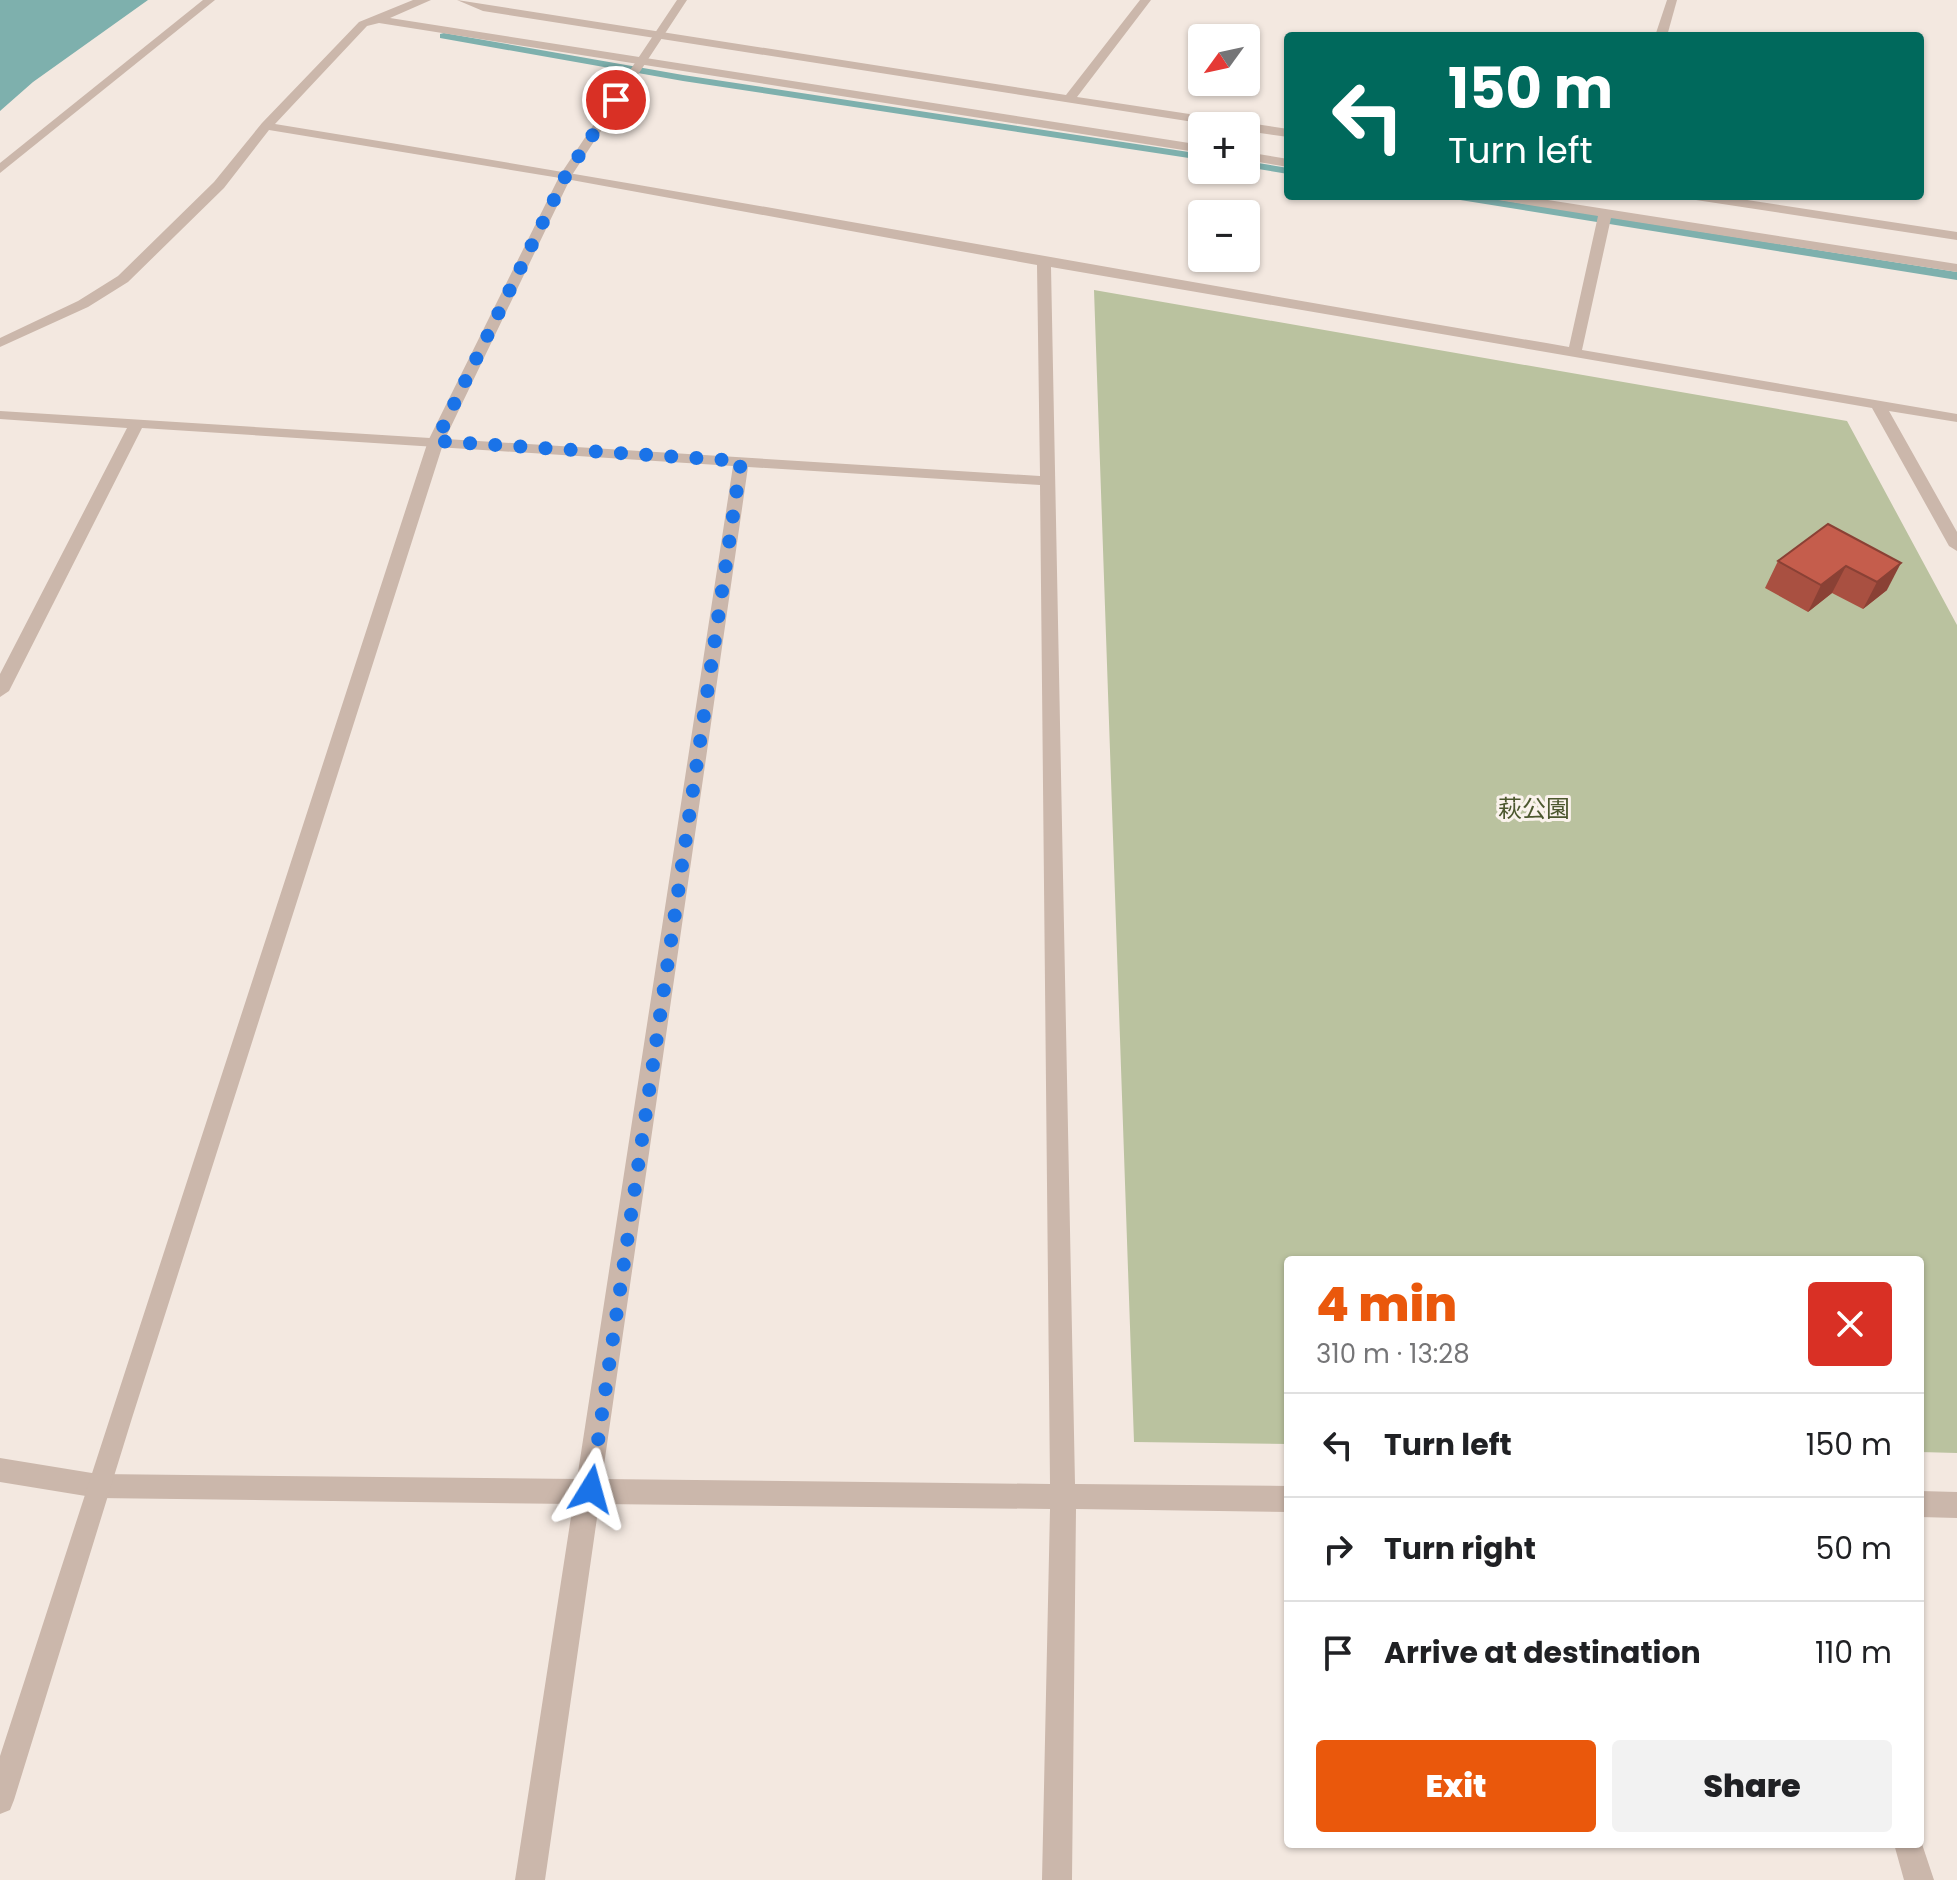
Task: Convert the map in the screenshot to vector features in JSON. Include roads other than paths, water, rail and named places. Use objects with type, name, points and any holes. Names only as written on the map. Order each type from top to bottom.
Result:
[{"type":"street","points":[[0,169],[210,0]]},
{"type":"street","points":[[0,343],[83,304],[123,279],[219,185],[266,126],[363,24],[381,20],[412,2],[426,0]]},
{"type":"street","points":[[462,0],[483,8],[1188,117]]},
{"type":"street","points":[[0,1800],[98,1486],[436,441],[566,175],[682,0]]},
{"type":"street","points":[[1069,99],[1146,0]]},
{"type":"street","points":[[1662,32],[1672,0]]},
{"type":"street","points":[[381,20],[1188,147]]},
{"type":"street","points":[[266,126],[566,175],[1044,262],[1957,418]]},
{"type":"street","points":[[1260,129],[1284,132]]},
{"type":"street","points":[[1260,158],[1284,162]]},
{"type":"street","points":[[1523,200],[1957,268]]},
{"type":"street","points":[[1722,200],[1957,236]]},
{"type":"street","points":[[1575,351],[1605,213]]},
{"type":"street","points":[[1044,262],[1063,1498],[1057,1880]]},
{"type":"street","points":[[1877,403],[1957,546]]},
{"type":"street","points":[[0,415],[1049,481]]},
{"type":"street","points":[[0,691],[136,425]]},
{"type":"street","points":[[530,1880],[591,1489],[741,461]]},
{"type":"street","points":[[0,1470],[98,1486],[1284,1499]]},
{"type":"street","points":[[1924,1504],[1957,1505]]},
{"type":"street","points":[[1909,1848],[1919,1880]]},
{"type":"water","points":[[0,0],[148,0],[33,82],[0,111]]},
{"type":"waterway","points":[[444,36],[683,78],[1188,155]]},
{"type":"waterway","points":[[1260,166],[1284,170]]},
{"type":"waterway","points":[[1479,200],[1957,276]]},
{"type":"park label","name":"萩公園","points":[[1534,808]]}]
